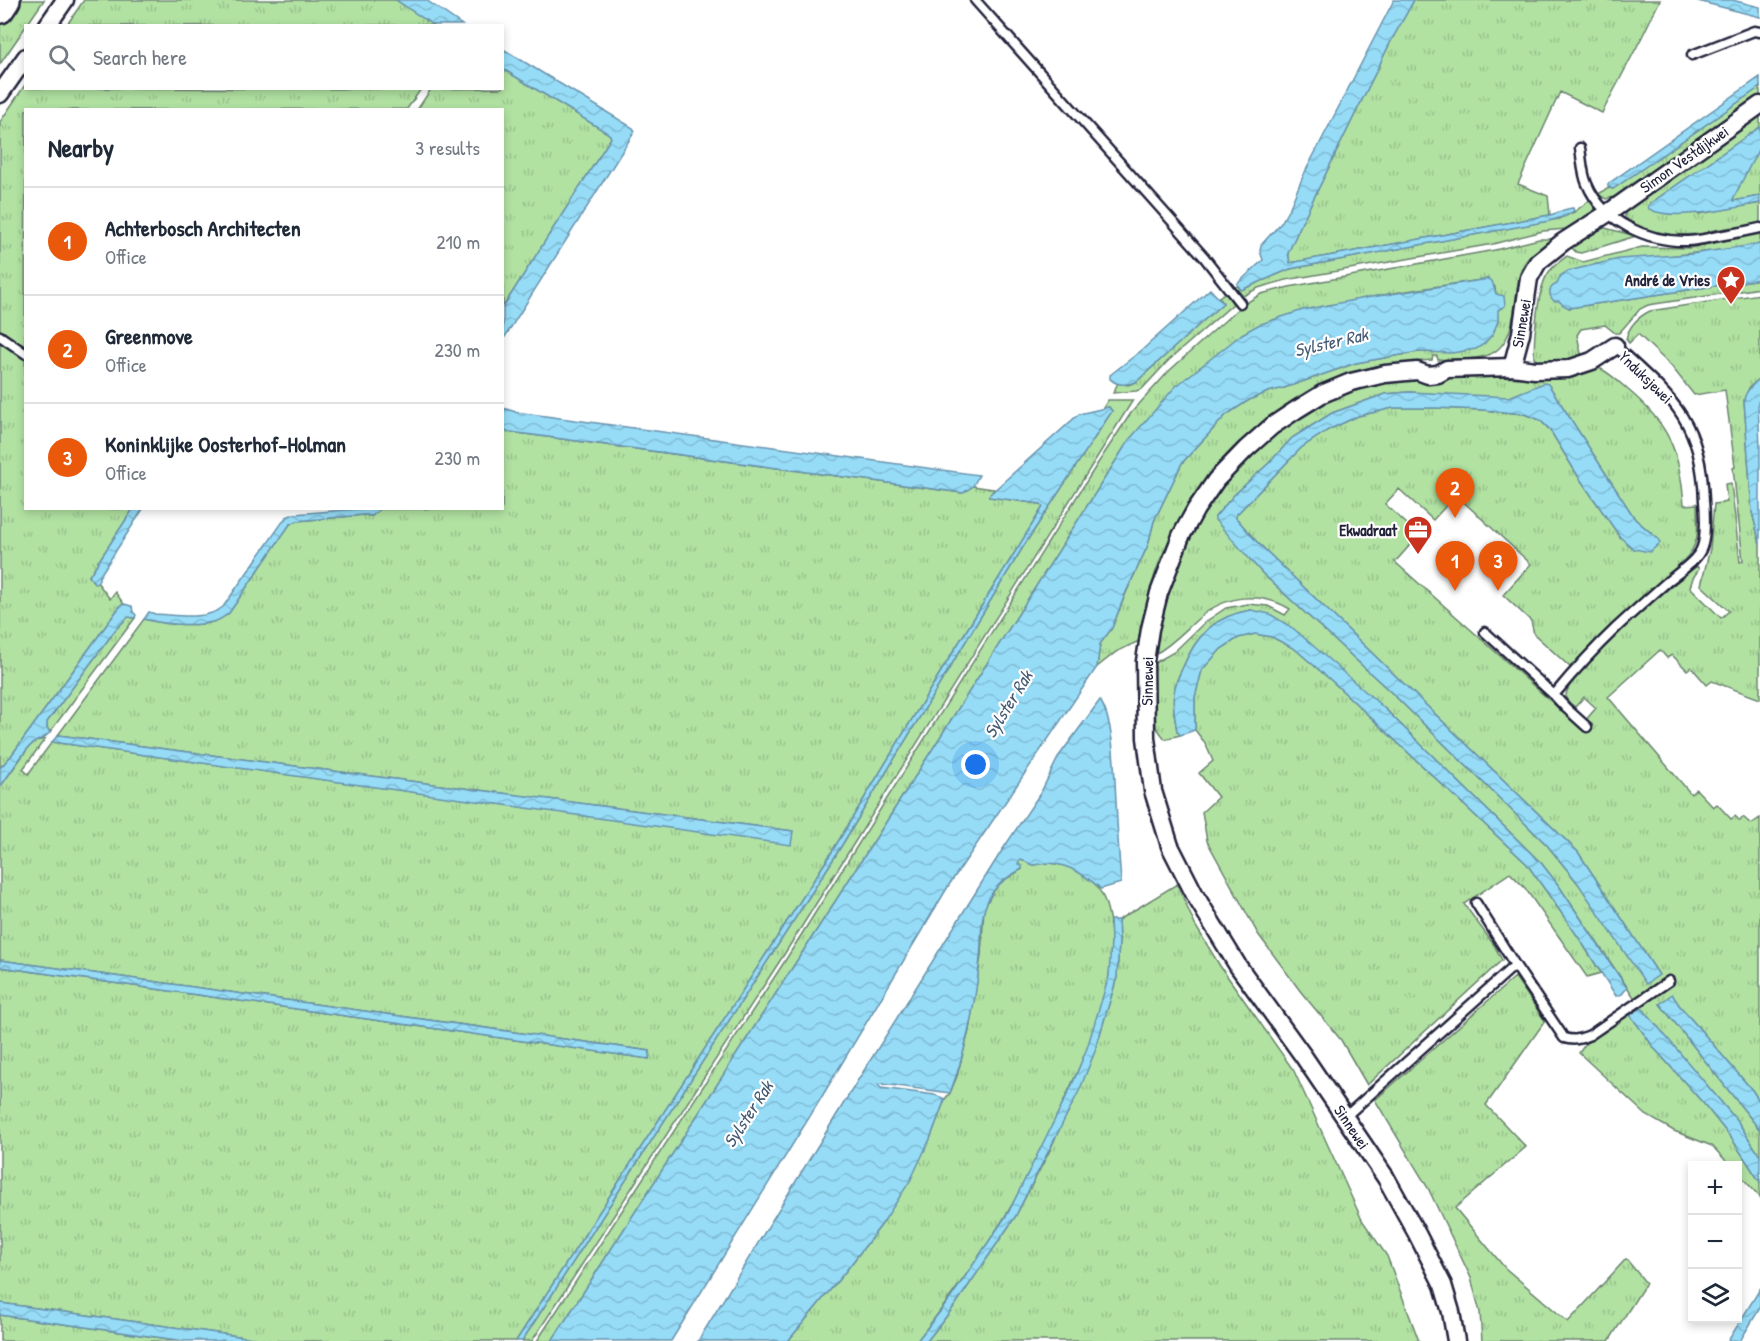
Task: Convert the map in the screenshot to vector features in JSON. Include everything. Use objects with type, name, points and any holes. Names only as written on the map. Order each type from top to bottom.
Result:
[{"type":"main road","points":[[0,9],[6,0]]},
{"type":"street","points":[[48,24],[65,0]]},
{"type":"street","points":[[0,94],[24,60]]},
{"type":"street","name":"Simon Vestdijkwei","points":[[1608,213],[1760,105]]},
{"type":"street","name":"Sinnewei","points":[[1456,1341],[1452,1312],[1443,1285],[1386,1178],[1238,966],[1196,897],[1170,846],[1153,791],[1146,738],[1145,661],[1150,629],[1170,563],[1181,536],[1216,480],[1246,448],[1272,426],[1322,394],[1351,382],[1384,374],[1417,371],[1428,375],[1438,374],[1448,369],[1512,367],[1521,333],[1527,288],[1533,270],[1538,262],[1563,242],[1608,213]]},
{"type":"street","name":"Ynduksjewei","points":[[1512,367],[1535,370],[1568,369],[1592,361],[1615,346]]},
{"type":"lane","points":[[975,0],[1204,257],[1240,303]]},
{"type":"lane","points":[[1692,55],[1754,31],[1760,32]]},
{"type":"lane","points":[[1580,148],[1583,173],[1588,186],[1594,197],[1615,221],[1654,237],[1690,242],[1735,235],[1760,228]]},
{"type":"lane","points":[[0,336],[24,353]]},
{"type":"lane","name":"Ynduksjewei","points":[[1554,695],[1617,627],[1692,561],[1702,547],[1705,516],[1704,490],[1702,468],[1694,437],[1673,401],[1615,346]]},
{"type":"lane","points":[[1485,632],[1587,727]]},
{"type":"lane","points":[[1476,903],[1564,1038],[1572,1040],[1590,1035],[1669,981]]},
{"type":"lane","points":[[1345,1117],[1515,965]]},
{"type":"green space","points":[[17,0],[44,0],[28,24],[24,24],[24,29],[0,64],[0,25]]},
{"type":"green space","points":[[84,0],[396,0],[432,24],[67,24]]},
{"type":"green space","points":[[1414,0],[1660,0],[1602,113],[1560,92],[1518,184],[1548,196],[1550,215],[1290,263],[1288,253],[1302,222],[1391,41]]},
{"type":"green space","points":[[504,70],[610,135],[611,138],[504,305],[504,108],[418,108],[430,90],[504,90]]},
{"type":"green space","points":[[24,86],[24,90],[420,90],[408,108],[24,108],[24,348],[0,331],[0,122]]},
{"type":"green space","points":[[1760,87],[1760,95],[1614,197],[1606,199],[1598,194],[1609,188],[1613,189]]},
{"type":"green space","points":[[1760,114],[1760,127],[1651,203],[1699,214],[1760,203],[1760,223],[1746,228],[1733,230],[1732,227],[1687,235],[1654,231],[1625,218],[1625,210]]},
{"type":"green space","points":[[1760,146],[1760,196],[1734,201],[1733,196]]},
{"type":"green space","points":[[1590,200],[1595,205],[1593,213],[1566,229],[1543,231],[1493,244],[1286,280],[1258,288],[1243,296],[1235,287],[1238,286],[1241,290],[1290,269],[1558,219],[1574,212]]},
{"type":"green space","points":[[1605,228],[1636,236],[1581,253],[1571,247],[1591,233]]},
{"type":"green space","points":[[1760,233],[1760,244],[1747,247],[1590,265],[1559,300],[1569,308],[1760,279],[1760,288],[1648,305],[1640,309],[1619,333],[1615,333],[1605,325],[1581,329],[1577,335],[1582,358],[1568,364],[1539,362],[1534,358],[1541,292],[1551,269],[1567,256],[1583,262],[1642,247],[1690,248]]},
{"type":"green space","points":[[1539,239],[1552,240],[1524,263],[1519,277],[1512,324],[1507,337],[1492,353],[1470,359],[1438,360],[1437,356],[1433,356],[1432,360],[1378,366],[1347,374],[1278,410],[1236,445],[1202,484],[1174,531],[1154,577],[1139,641],[1116,652],[1097,667],[1100,644],[1112,628],[1148,545],[1154,521],[1182,463],[1226,415],[1249,400],[1268,392],[1356,363],[1418,352],[1434,352],[1498,321],[1495,287],[1488,279],[1417,289],[1319,307],[1267,322],[1242,334],[1129,440],[552,1341],[537,1341],[783,964],[1098,463],[1131,413],[1169,371],[1241,306],[1261,294],[1495,250]]},
{"type":"green space","points":[[1226,292],[1233,304],[1168,361],[1142,389],[1113,393],[1118,383],[1128,385],[1136,382],[1223,303],[1219,297]]},
{"type":"green space","points":[[1760,294],[1760,378],[1749,388],[1744,400],[1752,512],[1760,544],[1760,699],[1712,681],[1707,685],[1691,667],[1687,670],[1672,655],[1667,658],[1660,650],[1608,697],[1691,794],[1696,789],[1713,807],[1717,804],[1731,819],[1735,816],[1740,821],[1743,817],[1751,824],[1760,818],[1760,1102],[1672,995],[1660,1004],[1760,1130],[1760,1156],[1738,1122],[1642,1009],[1631,1016],[1655,1049],[1732,1139],[1760,1182],[1760,1197],[1742,1177],[1742,1161],[1726,1161],[1712,1146],[1674,1131],[1646,1115],[1579,1053],[1586,1043],[1640,1006],[1542,864],[1383,707],[1251,610],[1217,622],[1201,636],[1188,655],[1177,680],[1173,698],[1177,731],[1180,735],[1165,739],[1156,727],[1151,665],[1174,652],[1205,622],[1226,608],[1248,604],[1268,606],[1285,615],[1290,609],[1279,603],[1255,598],[1231,600],[1209,610],[1155,654],[1159,628],[1177,566],[1204,513],[1223,486],[1252,455],[1277,433],[1326,402],[1354,391],[1386,383],[1435,378],[1556,378],[1595,368],[1601,369],[1618,381],[1653,414],[1670,440],[1679,469],[1684,505],[1697,504],[1697,534],[1694,547],[1684,560],[1570,667],[1534,634],[1531,621],[1503,595],[1531,564],[1456,495],[1433,520],[1399,489],[1385,504],[1419,535],[1395,562],[1583,730],[1589,724],[1585,721],[1596,708],[1584,697],[1575,707],[1570,704],[1566,697],[1570,686],[1582,669],[1623,629],[1697,566],[1699,569],[1690,587],[1721,618],[1729,611],[1701,585],[1710,549],[1714,504],[1727,502],[1725,484],[1731,483],[1740,562],[1743,561],[1733,468],[1735,467],[1725,390],[1694,395],[1672,367],[1638,334],[1629,343],[1626,339],[1627,334],[1638,319],[1650,311]],"holes":[[[1550,387],[1635,519],[1658,539],[1620,537],[1550,430],[1540,420],[1524,414],[1483,410],[1393,408],[1358,416],[1328,430],[1301,448],[1236,515],[1236,518],[1257,542],[1578,852],[1659,975],[1547,845],[1394,695],[1262,573],[1215,517],[1292,438],[1332,413],[1385,394],[1409,392],[1498,398]]]},
{"type":"green space","points":[[0,341],[24,358],[24,510],[132,510],[89,576],[95,584],[97,582],[110,599],[115,592],[124,604],[0,768]]},
{"type":"green space","points":[[1108,400],[1133,400],[785,953],[532,1341],[522,1341],[834,858],[1023,547],[1112,411],[1109,407],[1103,408]]},
{"type":"green space","points":[[504,431],[962,493],[973,486],[994,489],[989,497],[1041,504],[1043,507],[830,855],[516,1341],[273,1341],[0,1303],[0,967],[649,1059],[650,1051],[0,960],[0,787],[29,747],[36,741],[45,739],[23,769],[28,774],[52,742],[791,844],[792,831],[58,735],[144,619],[187,625],[217,621],[229,613],[290,524],[297,521],[372,516],[379,510],[504,510]]},
{"type":"green space","points":[[128,617],[135,618],[50,732],[47,722],[116,629]]},
{"type":"green space","points":[[1255,634],[1272,637],[1295,649],[1527,864],[1601,973],[1587,977],[1525,888],[1510,873],[1464,904],[1494,945],[1502,960],[1367,1085],[1341,1040],[1301,992],[1258,934],[1207,841],[1202,812],[1218,797],[1199,773],[1213,761],[1205,743],[1195,730],[1195,697],[1202,670],[1221,649],[1238,638]]},
{"type":"green space","points":[[1020,860],[1034,865],[1049,863],[1065,866],[1092,881],[1104,900],[1111,940],[1109,977],[1099,1017],[1075,1077],[1038,1154],[996,1231],[917,1341],[788,1341],[882,1224],[930,1139],[945,1099],[957,1076],[969,1031],[981,956],[984,908],[1001,882],[1022,869],[1018,864]]},
{"type":"green space","points":[[1177,884],[1195,925],[1220,966],[1294,1071],[1362,1220],[1387,1256],[1419,1341],[927,1341],[956,1304],[1015,1217],[1049,1152],[1095,1051],[1117,977],[1118,920]]},
{"type":"green space","points":[[1515,977],[1545,1021],[1486,1105],[1526,1147],[1455,1208],[1505,1268],[1568,1322],[1626,1259],[1646,1283],[1609,1341],[1482,1341],[1480,1312],[1471,1278],[1428,1188],[1375,1100]]},
{"type":"green space","points":[[0,1315],[184,1341],[0,1341]]},
{"type":"water","points":[[396,0],[426,0],[461,24],[432,24]]},
{"type":"water","points":[[1394,0],[1414,0],[1391,41],[1302,222],[1288,253],[1290,263],[1550,215],[1570,208],[1574,211],[1549,221],[1290,269],[1241,290],[1237,284],[1263,260],[1261,245],[1281,223],[1290,207],[1304,174]]},
{"type":"water","points":[[1694,0],[1732,0],[1760,7],[1760,17]]},
{"type":"water","points":[[504,50],[635,131],[504,338],[504,305],[611,138],[606,132],[504,70]]},
{"type":"water","points":[[1760,77],[1760,87],[1613,189],[1608,187],[1608,184]]},
{"type":"water","points":[[1760,127],[1760,146],[1733,199],[1734,201],[1760,196],[1760,203],[1720,211],[1687,214],[1659,213],[1649,209],[1648,206],[1651,203]]},
{"type":"water","points":[[1760,244],[1760,279],[1569,308],[1559,301],[1554,301],[1550,294],[1560,276],[1568,271],[1619,259],[1691,254]]},
{"type":"water","name":"Sylster Rak","points":[[1488,279],[1492,281],[1496,294],[1504,296],[1505,306],[1498,310],[1498,321],[1493,334],[1476,349],[1452,353],[1418,352],[1356,363],[1268,392],[1249,400],[1226,415],[1182,463],[1154,521],[1148,545],[1112,628],[1100,644],[1097,667],[949,885],[671,1341],[552,1341],[1129,440],[1175,387],[1242,334],[1258,325],[1303,310]]},
{"type":"water","points":[[1210,289],[1223,303],[1136,382],[1123,384],[1110,379],[1110,375],[1142,350]]},
{"type":"water","points":[[1760,378],[1758,403],[1760,544],[1752,512],[1744,400],[1748,391]]},
{"type":"water","points":[[1544,383],[1548,384],[1635,519],[1658,539],[1660,543],[1650,552],[1634,549],[1620,537],[1550,430],[1540,420],[1524,414],[1483,410],[1393,408],[1358,416],[1328,430],[1301,448],[1236,515],[1236,518],[1257,542],[1578,852],[1659,975],[1646,984],[1577,882],[1547,845],[1394,695],[1262,573],[1215,520],[1215,517],[1234,495],[1292,438],[1332,413],[1385,394],[1409,392],[1509,397]]},
{"type":"water","points":[[1109,407],[1112,411],[1023,547],[834,858],[522,1341],[516,1341],[830,855],[1043,507],[1041,504],[989,497],[989,495],[1079,414]]},
{"type":"water","points":[[504,408],[516,412],[979,475],[973,486],[963,493],[504,431]]},
{"type":"water","points":[[132,510],[142,510],[99,580],[95,584],[89,576]]},
{"type":"water","points":[[379,510],[372,516],[297,521],[290,524],[229,613],[219,620],[187,625],[144,619],[149,612],[199,616],[223,607],[286,517],[294,514]]},
{"type":"water","points":[[124,604],[132,606],[135,618],[128,617],[116,629],[47,722],[50,732],[30,746],[0,787],[0,768]]},
{"type":"water","points":[[1251,610],[1270,614],[1294,629],[1383,707],[1542,864],[1627,988],[1622,994],[1616,996],[1527,864],[1295,649],[1272,637],[1255,634],[1238,638],[1221,649],[1202,670],[1195,697],[1195,730],[1180,735],[1177,731],[1173,698],[1177,680],[1188,655],[1201,636],[1217,622]]},
{"type":"water","points":[[1100,700],[1109,721],[1113,748],[1121,883],[1101,889],[1070,868],[1049,863],[1034,865],[1020,860],[1018,864],[1022,866],[1022,869],[999,884],[985,908],[973,1010],[966,1044],[950,1093],[878,1085],[881,1088],[935,1095],[945,1099],[930,1139],[910,1181],[882,1224],[788,1341],[698,1341],[858,1080],[1041,792],[1059,756]]},
{"type":"water","points":[[58,735],[793,831],[791,845],[52,742]]},
{"type":"water","points":[[1110,920],[1118,920],[1117,977],[1095,1051],[1080,1089],[1015,1217],[956,1304],[927,1341],[917,1341],[950,1299],[1008,1213],[1072,1085],[1087,1048],[1109,976]]},
{"type":"water","points":[[0,960],[650,1051],[649,1059],[0,967]]},
{"type":"water","points":[[1672,994],[1760,1102],[1760,1130],[1660,1004]]},
{"type":"water","points":[[1642,1008],[1738,1122],[1760,1156],[1760,1182],[1732,1139],[1655,1049],[1631,1016],[1632,1013]]},
{"type":"water","points":[[1760,1289],[1760,1308],[1740,1341],[1728,1341],[1739,1323],[1742,1323],[1742,1318]]},
{"type":"water","points":[[0,1303],[273,1341],[184,1341],[0,1315]]},
{"type":"place","name":"André de Vries","points":[[1731,306]]},
{"type":"place","name":"Greenmove","points":[[1455,518]]},
{"type":"place","name":"Ekwadraat","points":[[1418,556]]},
{"type":"place","name":"Achterbosch Architecten","points":[[1455,591]]},
{"type":"place","name":"Koninklijke Oosterhof-Holman","points":[[1498,591]]}]
